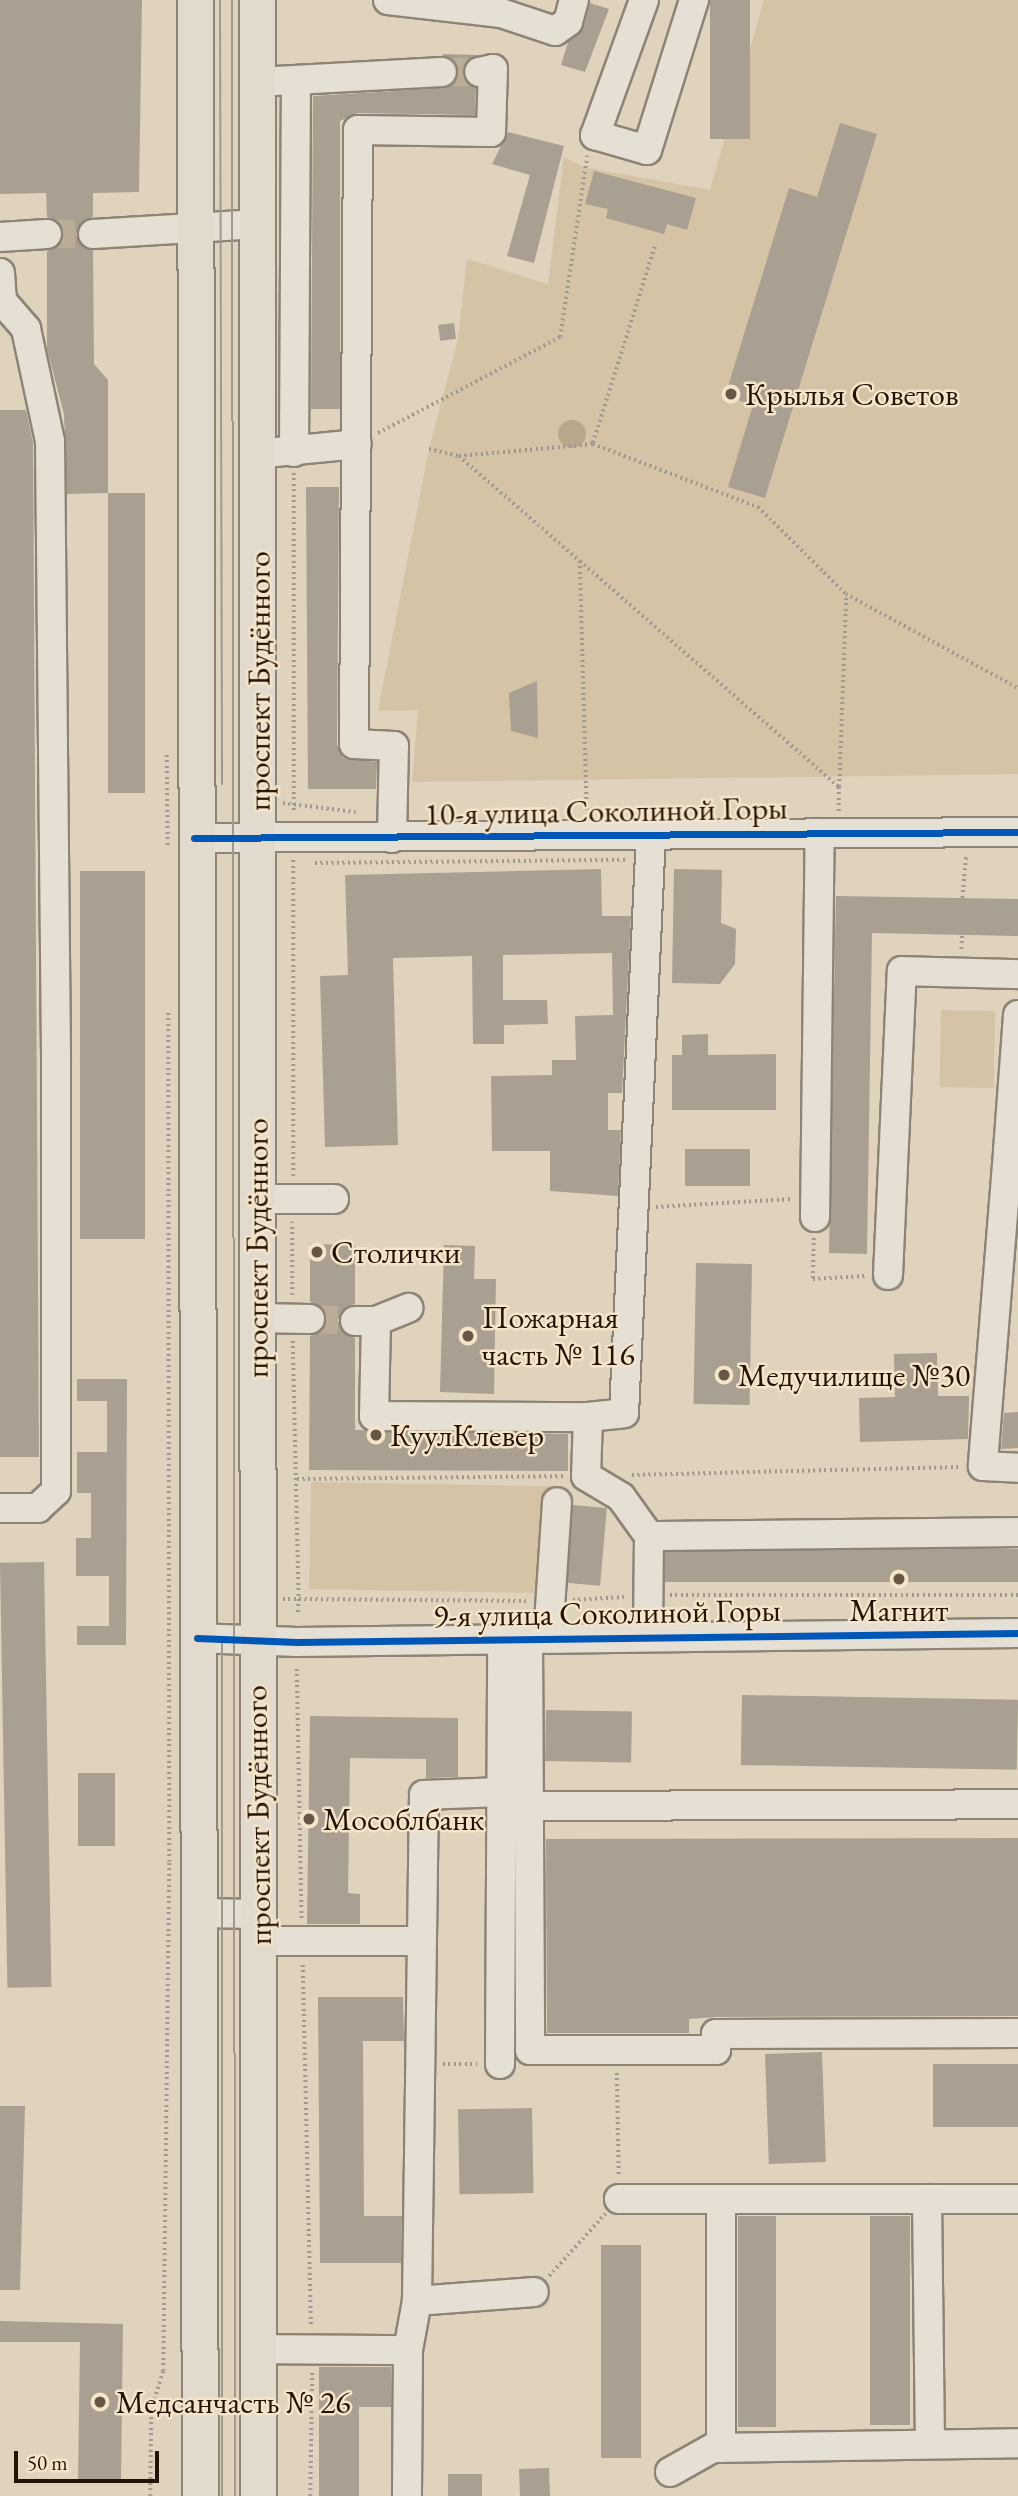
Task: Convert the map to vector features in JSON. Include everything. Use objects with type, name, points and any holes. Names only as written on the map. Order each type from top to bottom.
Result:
[{"type":"main road","name":"проспект Будённого","points":[[195,0],[194,838],[200,2496]]},
{"type":"main road","name":"проспект Будённого","points":[[257,0],[260,838],[256,1640],[261,1927],[258,2496]]},
{"type":"street","points":[[388,0],[501,13],[555,31],[568,22],[574,0]]},
{"type":"street","points":[[643,0],[594,135],[647,150],[694,0]]},
{"type":"street","points":[[392,839],[394,746],[354,744],[358,130],[491,132],[493,69],[479,72]]},
{"type":"street","points":[[257,82],[442,72]]},
{"type":"street","points":[[294,452],[296,80]]},
{"type":"street","points":[[93,234],[168,233],[195,225],[258,224]]},
{"type":"street","points":[[0,237],[47,234]]},
{"type":"street","points":[[0,273],[2,302],[26,330],[50,441],[56,1060],[56,1491],[38,1508],[0,1508]]},
{"type":"street","points":[[259,452],[294,452],[357,444]]},
{"type":"street","points":[[815,1207],[830,825]]},
{"type":"street","name":"10-я улица Соколиной Горы","points":[[194,838],[392,839],[651,835],[830,825],[1018,832]]},
{"type":"street","points":[[409,1308],[366,1321],[374,1416],[588,1417],[624,1413],[629,1209],[651,835]]},
{"type":"street","points":[[888,1275],[902,971],[1018,974]]},
{"type":"street","points":[[1018,1015],[1013,1152],[984,1365],[983,1466],[1018,1468]]},
{"type":"street","points":[[257,1199],[334,1199]]},
{"type":"street","points":[[257,1318],[301,1319]]},
{"type":"street","points":[[588,1417],[586,1476],[621,1497],[649,1536],[648,1637]]},
{"type":"street","points":[[500,2064],[501,1792],[526,1638],[557,1502]]},
{"type":"street","points":[[649,1536],[1018,1532]]},
{"type":"street","name":"9-я улица Соколиной Горы","points":[[197,1638],[256,1640],[1018,1633]]},
{"type":"street","points":[[526,1638],[530,2050],[716,2050],[716,2034],[1018,2033]]},
{"type":"street","points":[[407,2496],[408,2350],[417,2301],[424,1795],[501,1792]]},
{"type":"street","points":[[529,1806],[1018,1804]]},
{"type":"street","points":[[198,1913],[261,1927],[302,1941],[421,1941]]},
{"type":"street","points":[[619,2199],[1018,2199]]},
{"type":"street","points":[[721,2199],[721,2448]]},
{"type":"street","points":[[927,2199],[930,2444]]},
{"type":"street","points":[[417,2301],[534,2292]]},
{"type":"street","points":[[258,2349],[408,2350]]},
{"type":"street","points":[[670,2472],[721,2448],[1018,2443]]},
{"type":"path","points":[[357,444],[559,337],[583,167],[594,135]]},
{"type":"path","points":[[593,444],[655,247]]},
{"type":"path","points":[[429,449],[459,456],[593,444],[758,507],[846,594],[1018,688]]},
{"type":"path","points":[[294,452],[294,811]]},
{"type":"path","points":[[459,456],[839,787]]},
{"type":"path","points":[[580,561],[587,813]]},
{"type":"path","points":[[830,825],[839,787],[846,594]]},
{"type":"path","points":[[167,746],[168,862]]},
{"type":"path","points":[[280,803],[294,803],[392,839]]},
{"type":"path","points":[[962,898],[967,832]]},
{"type":"path","points":[[285,863],[392,839]]},
{"type":"path","points":[[293,856],[292,1199],[301,1319],[297,1479],[298,1613]]},
{"type":"path","points":[[150,2496],[151,2410],[163,2371],[169,1862],[168,998]]},
{"type":"path","points":[[629,1209],[815,1207],[813,1279],[888,1275]]},
{"type":"path","points":[[627,1475],[983,1466]]},
{"type":"path","points":[[415,1477],[416,1471]]},
{"type":"path","points":[[297,1479],[586,1476]]},
{"type":"path","points":[[273,1599],[299,1599]]},
{"type":"path","points":[[297,1669],[311,2350],[310,2496]]},
{"type":"path","points":[[287,1693],[297,1692]]},
{"type":"path","points":[[419,2063],[500,2064]]},
{"type":"path","points":[[534,2292],[619,2199],[617,2065]]},
{"type":"shaded area","name":"Крылья Советов","points":[[764,0],[1018,0],[1018,774],[412,782],[418,710],[378,711],[429,449],[458,339],[467,259],[548,284],[564,157],[583,167],[710,190]]},
{"type":"shaded area","points":[[572,420],[582,424],[586,434],[582,444],[572,448],[562,444],[558,434],[562,424]]},
{"type":"shaded area","points":[[941,1010],[995,1011],[994,1088],[940,1087]]},
{"type":"shaded area","points":[[311,1482],[551,1486],[549,1593],[309,1589]]},
{"type":"building","points":[[0,0],[142,0],[139,192],[93,193],[93,217],[83,221],[76,234],[80,244],[93,250],[94,364],[108,380],[108,493],[67,494],[64,414],[47,349],[47,251],[62,242],[61,225],[47,217],[46,193],[0,194]]},
{"type":"building","points":[[710,0],[750,0],[750,139],[710,139]]},
{"type":"building","points":[[590,3],[609,9],[585,72],[561,65],[568,42],[584,26]]},
{"type":"building","points":[[442,54],[479,55],[463,68],[466,83],[476,88],[475,115],[358,113],[340,121],[340,409],[311,409],[313,96],[444,88],[459,72]]},
{"type":"building","points":[[840,123],[877,134],[765,498],[728,487],[753,405],[725,396],[789,188],[817,197]]},
{"type":"building","points":[[508,132],[564,146],[534,263],[507,256],[530,175],[492,164]]},
{"type":"building","points":[[594,171],[696,198],[687,230],[667,224],[664,234],[606,218],[608,209],[585,204]]},
{"type":"building","points":[[454,323],[456,339],[440,341],[438,325]]},
{"type":"building","points":[[0,410],[26,410],[33,443],[39,1457],[0,1457]]},
{"type":"building","points":[[306,487],[339,487],[337,745],[343,758],[377,762],[376,789],[308,789]]},
{"type":"building","points":[[108,493],[145,493],[145,793],[108,793]]},
{"type":"building","points":[[537,681],[538,738],[511,731],[509,693]]},
{"type":"building","points":[[601,869],[602,916],[631,916],[622,1093],[608,1093],[608,1130],[621,1130],[618,1196],[550,1191],[550,1151],[492,1151],[491,1076],[552,1075],[552,1060],[576,1060],[575,1016],[613,1015],[612,953],[503,955],[503,1000],[547,1000],[548,1024],[504,1025],[504,1044],[473,1044],[472,956],[393,958],[398,1145],[325,1147],[320,976],[348,975],[345,875]]},
{"type":"building","points":[[674,869],[722,870],[721,923],[736,929],[735,964],[720,984],[672,983]]},
{"type":"building","points":[[80,871],[145,871],[145,1239],[80,1239]]},
{"type":"building","points":[[836,896],[1018,899],[1018,936],[872,933],[867,1254],[829,1253]]},
{"type":"building","points":[[708,1034],[708,1055],[776,1054],[776,1110],[672,1110],[672,1055],[682,1055],[682,1035]]},
{"type":"building","points":[[685,1149],[750,1149],[750,1186],[685,1186]]},
{"type":"building","points":[[310,1244],[355,1245],[355,1304],[346,1307],[338,1320],[341,1330],[355,1338],[355,1430],[568,1434],[568,1471],[309,1470],[310,1336],[324,1328],[327,1319],[319,1305],[310,1302]]},
{"type":"building","name":"Пожарная часть № 116","points":[[444,1245],[475,1246],[474,1279],[496,1279],[494,1394],[440,1392]]},
{"type":"building","points":[[696,1263],[752,1264],[750,1405],[694,1404]]},
{"type":"building","points":[[937,1353],[938,1396],[969,1396],[968,1439],[860,1442],[859,1398],[895,1397],[894,1354]]},
{"type":"building","points":[[77,1379],[127,1379],[126,1645],[77,1645],[77,1626],[109,1626],[109,1576],[76,1576],[76,1538],[91,1538],[91,1493],[77,1493],[77,1452],[107,1452],[107,1401],[77,1401]]},
{"type":"building","points":[[1018,1412],[1018,1448],[1001,1449],[1004,1413]]},
{"type":"building","points":[[573,1505],[607,1508],[600,1586],[566,1583]]},
{"type":"building","points":[[665,1549],[1018,1549],[1018,1582],[665,1582]]},
{"type":"building","points":[[44,1562],[51,1987],[7,1988],[0,1563]]},
{"type":"building","points":[[742,1695],[1018,1700],[1017,1770],[741,1765]]},
{"type":"building","points":[[546,1710],[632,1712],[631,1762],[545,1761]]},
{"type":"building","points":[[310,1716],[458,1718],[458,1777],[426,1778],[426,1759],[350,1758],[348,1893],[360,1894],[360,1924],[307,1924]]},
{"type":"building","points":[[78,1773],[115,1773],[115,1846],[78,1846]]},
{"type":"building","points":[[1018,1838],[1018,2016],[716,2017],[689,2019],[689,2033],[547,2033],[546,1839]]},
{"type":"building","points":[[318,1997],[403,1997],[404,2041],[363,2041],[364,2216],[402,2216],[401,2263],[320,2263]]},
{"type":"building","points":[[822,2052],[826,2162],[769,2164],[765,2054]]},
{"type":"building","points":[[933,2064],[1018,2064],[1018,2127],[933,2127]]},
{"type":"building","points":[[0,2106],[25,2106],[20,2290],[0,2290]]},
{"type":"building","points":[[532,2108],[533,2193],[459,2194],[458,2109]]},
{"type":"building","points":[[738,2216],[776,2216],[776,2427],[738,2427]]},
{"type":"building","points":[[870,2216],[910,2216],[910,2425],[870,2425]]},
{"type":"building","points":[[601,2245],[641,2245],[641,2458],[601,2458]]},
{"type":"building","name":"Медсанчасть № 26","points":[[0,2321],[123,2324],[121,2481],[78,2481],[80,2342],[0,2342]]},
{"type":"building","points":[[319,2367],[391,2367],[391,2407],[359,2407],[359,2496],[319,2496]]},
{"type":"building","points":[[549,2468],[550,2496],[520,2496],[519,2469]]},
{"type":"building","points":[[448,2474],[482,2474],[482,2496],[448,2496]]},
{"type":"tunnel","points":[[442,72],[479,72]]},
{"type":"tunnel","points":[[47,234],[93,234]]},
{"type":"tunnel","points":[[310,1319],[355,1321]]},
{"type":"tram line","points":[[220,0],[222,784]]},
{"type":"tram line","points":[[232,0],[235,2496]]},
{"type":"tram line","points":[[222,1638],[222,2496]]},
{"type":"cycle path","points":[[194,838],[1018,832]]},
{"type":"cycle path","points":[[197,1638],[297,1642],[1018,1633]]},
{"type":"place","name":"Крылья Советов","points":[[731,394]]},
{"type":"place","name":"Столички","points":[[317,1252]]},
{"type":"place","name":"Пожарная часть № 116","points":[[468,1336]]},
{"type":"place","name":"Медучилище №30","points":[[724,1375]]},
{"type":"place","name":"КуулКлевер","points":[[376,1435]]},
{"type":"place","name":"Магнит","points":[[899,1579]]},
{"type":"place","name":"Мособлбанк","points":[[309,1819]]},
{"type":"place","name":"Медсанчасть № 26","points":[[100,2402]]}]
